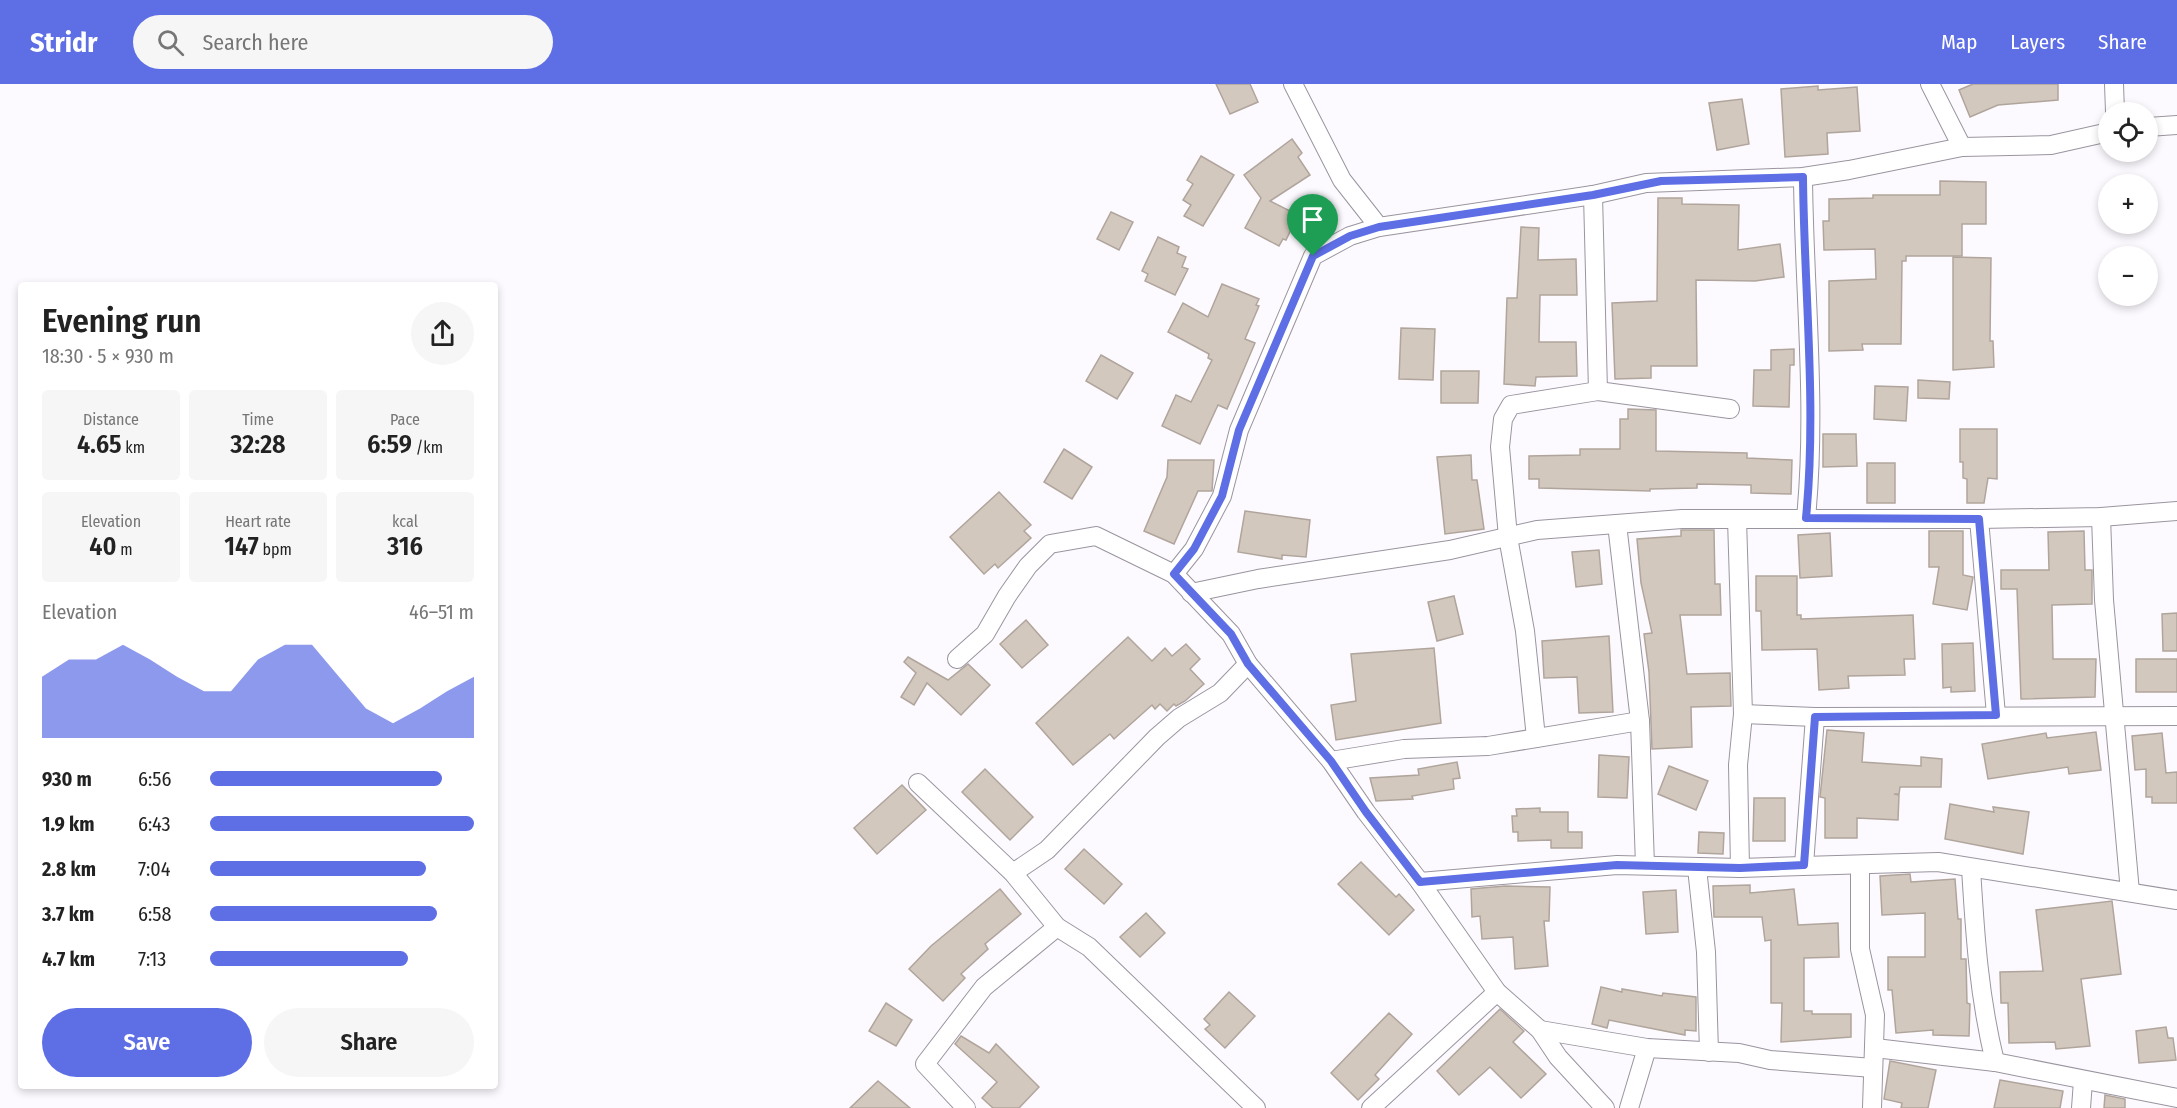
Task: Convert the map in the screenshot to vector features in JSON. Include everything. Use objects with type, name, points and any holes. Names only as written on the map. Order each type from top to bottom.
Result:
[{"type":"street","points":[[1293,84],[1342,180],[1379,227]]},
{"type":"street","points":[[1930,84],[1962,147]]},
{"type":"street","points":[[2114,84],[2115,102]]},
{"type":"street","points":[[2158,126],[2177,125]]},
{"type":"street","points":[[1174,574],[1194,549],[1222,496],[1239,430],[1313,256],[1350,236],[1379,227],[1593,195],[1661,181],[1803,177],[1962,147],[2051,145],[2098,134]]},
{"type":"street","points":[[1803,177],[1804,265],[1812,374],[1806,518]]},
{"type":"street","points":[[1593,195],[1598,391]]},
{"type":"street","points":[[1536,738],[1525,631],[1508,537],[1500,447],[1503,419],[1511,405],[1598,391],[1730,409]]},
{"type":"street","points":[[1191,593],[1258,579],[1450,550],[1538,530],[1682,519],[2101,518],[2177,511]]},
{"type":"street","points":[[2101,518],[2104,600],[2130,892]]},
{"type":"street","points":[[1737,519],[1743,714],[1737,765],[1740,868]]},
{"type":"street","points":[[1979,519],[1996,715]]},
{"type":"street","points":[[1617,524],[1640,721],[1645,865]]},
{"type":"street","points":[[957,659],[985,634],[1028,566],[1050,544],[1096,536],[1174,574],[1231,634],[1248,664],[1331,761],[1497,992],[1540,1030],[1558,1057],[1605,1108]]},
{"type":"street","points":[[1013,873],[1047,850],[1156,737],[1179,718],[1220,693],[1248,664]]},
{"type":"street","points":[[1743,714],[1815,717],[2177,716]]},
{"type":"street","points":[[1804,865],[1815,717]]},
{"type":"street","points":[[1331,761],[1404,749],[1488,746],[1640,721]]},
{"type":"street","points":[[918,783],[1013,873],[1056,927],[1089,947],[1256,1108]]},
{"type":"street","points":[[1420,882],[1645,865],[1740,868],[1938,862],[2177,900]]},
{"type":"street","points":[[1860,865],[1860,950],[1875,1016],[1872,1108]]},
{"type":"street","points":[[1697,868],[1706,952],[1709,1052]]},
{"type":"street","points":[[1971,868],[1977,971],[1982,1010],[1995,1062]]},
{"type":"street","points":[[966,1108],[925,1064],[984,987],[1056,927]]},
{"type":"street","points":[[1371,1108],[1497,992]]},
{"type":"street","points":[[1540,1030],[1647,1048],[1739,1053],[1770,1060],[1873,1068]]},
{"type":"street","points":[[1629,1108],[1647,1048]]},
{"type":"street","points":[[1875,1048],[1995,1062],[2083,1082],[2177,1098]]},
{"type":"street","points":[[2081,1108],[2083,1082]]},
{"type":"building","points":[[1216,84],[1250,84],[1258,102],[1230,114]]},
{"type":"building","points":[[1973,84],[2058,84],[2058,100],[1998,105],[1970,117],[1959,90]]},
{"type":"building","points":[[1818,86],[1818,90],[1857,87],[1860,131],[1827,133],[1828,154],[1785,157],[1781,89]]},
{"type":"building","points":[[1742,99],[1749,144],[1717,150],[1709,103]]},
{"type":"building","points":[[1292,139],[1302,153],[1298,157],[1310,175],[1270,201],[1298,215],[1286,240],[1283,239],[1279,246],[1245,228],[1261,198],[1244,175]]},
{"type":"building","points":[[1201,156],[1234,175],[1203,226],[1184,216],[1191,205],[1183,200],[1193,184],[1187,180]]},
{"type":"building","points":[[1940,181],[1986,182],[1986,224],[1962,224],[1962,256],[1906,256],[1906,261],[1902,261],[1901,344],[1862,344],[1863,350],[1829,351],[1829,281],[1876,279],[1875,249],[1824,250],[1823,221],[1829,221],[1829,199],[1873,198],[1873,195],[1940,195]]},
{"type":"building","points":[[1658,198],[1682,198],[1682,204],[1739,205],[1738,250],[1780,244],[1784,277],[1755,281],[1696,280],[1697,366],[1651,366],[1651,378],[1615,379],[1612,303],[1657,301]]},
{"type":"building","points":[[1111,212],[1133,222],[1119,250],[1097,239]]},
{"type":"building","points":[[1521,227],[1539,228],[1538,260],[1576,259],[1577,295],[1540,295],[1539,342],[1576,342],[1577,376],[1536,377],[1535,386],[1504,384],[1507,298],[1517,298]]},
{"type":"building","points":[[1158,237],[1179,247],[1177,253],[1186,257],[1182,267],[1188,269],[1175,295],[1145,281],[1148,274],[1142,271]]},
{"type":"building","points":[[1953,257],[1991,258],[1990,341],[1993,341],[1994,367],[1953,370]]},
{"type":"building","points":[[1222,284],[1259,299],[1256,305],[1259,306],[1245,339],[1255,343],[1227,409],[1218,405],[1200,444],[1162,426],[1176,395],[1191,402],[1212,360],[1208,358],[1209,354],[1168,332],[1183,303],[1208,317]]},
{"type":"building","points":[[1401,328],[1435,329],[1433,380],[1399,379]]},
{"type":"building","points":[[1794,349],[1794,365],[1790,365],[1789,407],[1753,406],[1754,370],[1771,370],[1771,350]]},
{"type":"building","points":[[1101,355],[1133,373],[1117,399],[1086,381]]},
{"type":"building","points":[[1441,371],[1479,371],[1478,403],[1441,403]]},
{"type":"building","points":[[1918,380],[1950,382],[1949,399],[1918,398]]},
{"type":"building","points":[[1875,386],[1908,387],[1906,421],[1874,419]]},
{"type":"building","points":[[1628,409],[1656,410],[1656,451],[1747,453],[1747,458],[1792,460],[1791,494],[1751,493],[1751,485],[1697,484],[1697,488],[1650,489],[1650,491],[1539,488],[1539,479],[1529,479],[1529,456],[1580,455],[1580,449],[1620,449],[1620,419],[1628,419]]},
{"type":"building","points":[[1960,429],[1997,429],[1997,479],[1988,478],[1984,503],[1967,503],[1967,479],[1963,478],[1963,462],[1960,462]]},
{"type":"building","points":[[1823,434],[1856,434],[1857,466],[1823,467]]},
{"type":"building","points":[[1064,449],[1092,467],[1072,499],[1044,482]]},
{"type":"building","points":[[1471,455],[1472,480],[1477,480],[1484,529],[1445,534],[1437,457]]},
{"type":"building","points":[[1168,460],[1214,460],[1212,491],[1198,491],[1174,544],[1144,531],[1167,477]]},
{"type":"building","points":[[1867,463],[1895,463],[1895,503],[1867,503]]},
{"type":"building","points":[[999,492],[1031,525],[1024,531],[1031,538],[998,568],[995,564],[984,574],[950,537]]},
{"type":"building","points":[[1245,511],[1310,520],[1306,557],[1282,555],[1282,559],[1238,552]]},
{"type":"building","points":[[1681,530],[1714,530],[1715,584],[1720,584],[1721,615],[1680,615],[1687,674],[1730,673],[1731,706],[1691,707],[1692,747],[1652,749],[1649,672],[1644,634],[1652,633],[1641,583],[1637,539],[1681,536]]},
{"type":"building","points":[[1929,531],[1963,531],[1963,575],[1973,577],[1967,610],[1933,604],[1939,567],[1929,567]]},
{"type":"building","points":[[2084,531],[2085,570],[2092,570],[2092,604],[2052,605],[2053,659],[2096,659],[2095,697],[2021,699],[2017,589],[2001,589],[2001,570],[2049,570],[2048,532]]},
{"type":"building","points":[[1830,533],[1832,576],[1800,578],[1798,535]]},
{"type":"building","points":[[1599,550],[1602,584],[1576,587],[1572,552]]},
{"type":"building","points":[[1756,576],[1797,576],[1797,615],[1801,615],[1801,619],[1913,615],[1915,659],[1904,659],[1905,675],[1848,676],[1849,688],[1819,690],[1817,649],[1762,650],[1761,611],[1756,611]]},
{"type":"building","points":[[1454,596],[1463,634],[1437,641],[1428,602]]},
{"type":"building","points":[[2177,613],[2177,651],[2163,651],[2162,614]]},
{"type":"building","points":[[1026,620],[1048,645],[1022,668],[1000,644]]},
{"type":"building","points":[[1609,636],[1613,712],[1579,713],[1577,677],[1544,678],[1542,641]]},
{"type":"building","points":[[1128,637],[1152,661],[1165,648],[1172,656],[1186,644],[1200,659],[1190,669],[1204,684],[1185,701],[1176,706],[1174,704],[1167,711],[1160,704],[1155,709],[1152,705],[1114,739],[1110,734],[1073,765],[1036,723]]},
{"type":"building","points":[[1973,643],[1975,691],[1951,692],[1951,687],[1943,688],[1942,644]]},
{"type":"building","points":[[1434,648],[1441,723],[1336,740],[1331,705],[1356,701],[1351,654]]},
{"type":"building","points":[[908,657],[948,680],[968,664],[990,685],[961,715],[927,683],[914,705],[901,697],[916,673],[904,662]]},
{"type":"building","points":[[2136,659],[2177,659],[2177,692],[2136,692]]},
{"type":"building","points":[[1827,730],[1864,733],[1862,762],[1921,766],[1921,757],[1942,759],[1941,787],[1900,787],[1899,794],[1894,794],[1899,795],[1898,820],[1857,818],[1857,838],[1825,838],[1825,798],[1820,797]]},
{"type":"building","points":[[2096,732],[2101,770],[2069,774],[2068,767],[1988,779],[1982,744],[2046,733],[2047,738]]},
{"type":"building","points":[[2162,733],[2166,773],[2177,772],[2177,803],[2152,803],[2152,797],[2146,797],[2146,769],[2135,770],[2132,736]]},
{"type":"building","points":[[1599,755],[1629,757],[1627,798],[1598,797]]},
{"type":"building","points":[[1457,762],[1460,778],[1453,779],[1454,789],[1412,796],[1413,799],[1376,801],[1370,778],[1419,775],[1418,769]]},
{"type":"building","points":[[1669,766],[1708,781],[1696,810],[1658,794]]},
{"type":"building","points":[[985,769],[1033,817],[1010,840],[962,792]]},
{"type":"building","points":[[902,785],[926,810],[877,854],[854,828]]},
{"type":"building","points":[[1754,798],[1785,798],[1785,841],[1753,841]]},
{"type":"building","points":[[1950,804],[1994,812],[1993,807],[2029,812],[2023,854],[1945,839]]},
{"type":"building","points":[[1540,808],[1540,812],[1568,812],[1568,832],[1582,832],[1582,848],[1551,848],[1551,840],[1518,841],[1518,832],[1513,832],[1512,816],[1517,816],[1516,809]]},
{"type":"building","points":[[1699,832],[1724,833],[1723,854],[1698,853]]},
{"type":"building","points":[[1084,849],[1122,884],[1104,904],[1065,869]]},
{"type":"building","points":[[1361,862],[1396,897],[1399,894],[1414,910],[1389,935],[1338,884]]},
{"type":"building","points":[[1910,874],[1911,882],[1955,879],[1958,919],[1961,919],[1961,959],[1966,959],[1967,1003],[1970,1004],[1969,1036],[1933,1035],[1933,1030],[1896,1033],[1892,990],[1888,990],[1888,957],[1925,957],[1925,913],[1882,915],[1880,876]]},
{"type":"building","points":[[1750,885],[1750,893],[1794,889],[1798,925],[1838,923],[1839,957],[1804,958],[1804,1011],[1812,1011],[1812,1014],[1851,1014],[1851,1037],[1781,1042],[1782,1003],[1771,1003],[1771,940],[1765,941],[1762,917],[1714,917],[1713,886]]},
{"type":"building","points":[[1505,886],[1550,887],[1549,921],[1544,921],[1548,966],[1515,969],[1513,937],[1482,939],[1480,916],[1472,917],[1471,889]]},
{"type":"building","points":[[1000,889],[1021,914],[985,944],[988,949],[961,974],[965,978],[943,1001],[909,969],[931,946]]},
{"type":"building","points":[[1676,890],[1678,932],[1646,934],[1643,892]]},
{"type":"building","points":[[2112,901],[2121,974],[2081,979],[2090,1046],[2056,1049],[2055,1042],[2009,1043],[2008,1003],[2001,1003],[2000,972],[2043,971],[2036,910]]},
{"type":"building","points":[[1146,913],[1165,933],[1140,957],[1120,937]]},
{"type":"building","points":[[1601,987],[1622,992],[1622,989],[1662,996],[1663,993],[1696,997],[1696,1031],[1685,1030],[1685,1035],[1609,1020],[1607,1028],[1592,1024]]},
{"type":"building","points":[[1229,992],[1255,1016],[1225,1048],[1205,1029],[1210,1025],[1204,1019]]},
{"type":"building","points":[[886,1003],[912,1020],[896,1046],[869,1031]]},
{"type":"building","points":[[1500,1009],[1524,1031],[1513,1042],[1546,1074],[1521,1098],[1490,1067],[1459,1095],[1437,1071]]},
{"type":"building","points":[[1389,1013],[1412,1034],[1375,1075],[1379,1079],[1358,1100],[1331,1073]]},
{"type":"building","points":[[2166,1027],[2168,1038],[2173,1038],[2176,1060],[2139,1063],[2136,1031]]},
{"type":"building","points":[[961,1036],[989,1053],[996,1044],[1039,1087],[1019,1108],[993,1108],[982,1098],[997,1082],[955,1044]]},
{"type":"building","points":[[1890,1061],[1936,1070],[1928,1108],[1901,1108],[1902,1103],[1884,1099]]},
{"type":"building","points":[[2000,1080],[2063,1091],[2060,1108],[1994,1108]]},
{"type":"building","points":[[878,1081],[910,1108],[850,1108]]},
{"type":"building","points":[[2105,1095],[2125,1099],[2125,1108],[2104,1108]]},
{"type":"route","points":[[1803,177],[1804,265],[1812,374],[1806,518],[1979,519],[1996,715],[1815,717],[1804,865],[1697,868],[1617,865],[1420,882],[1366,812],[1331,761],[1248,664],[1231,634],[1174,574],[1194,549],[1222,496],[1239,430],[1313,256],[1350,236],[1379,227],[1593,195],[1646,183],[1803,177]]}]
